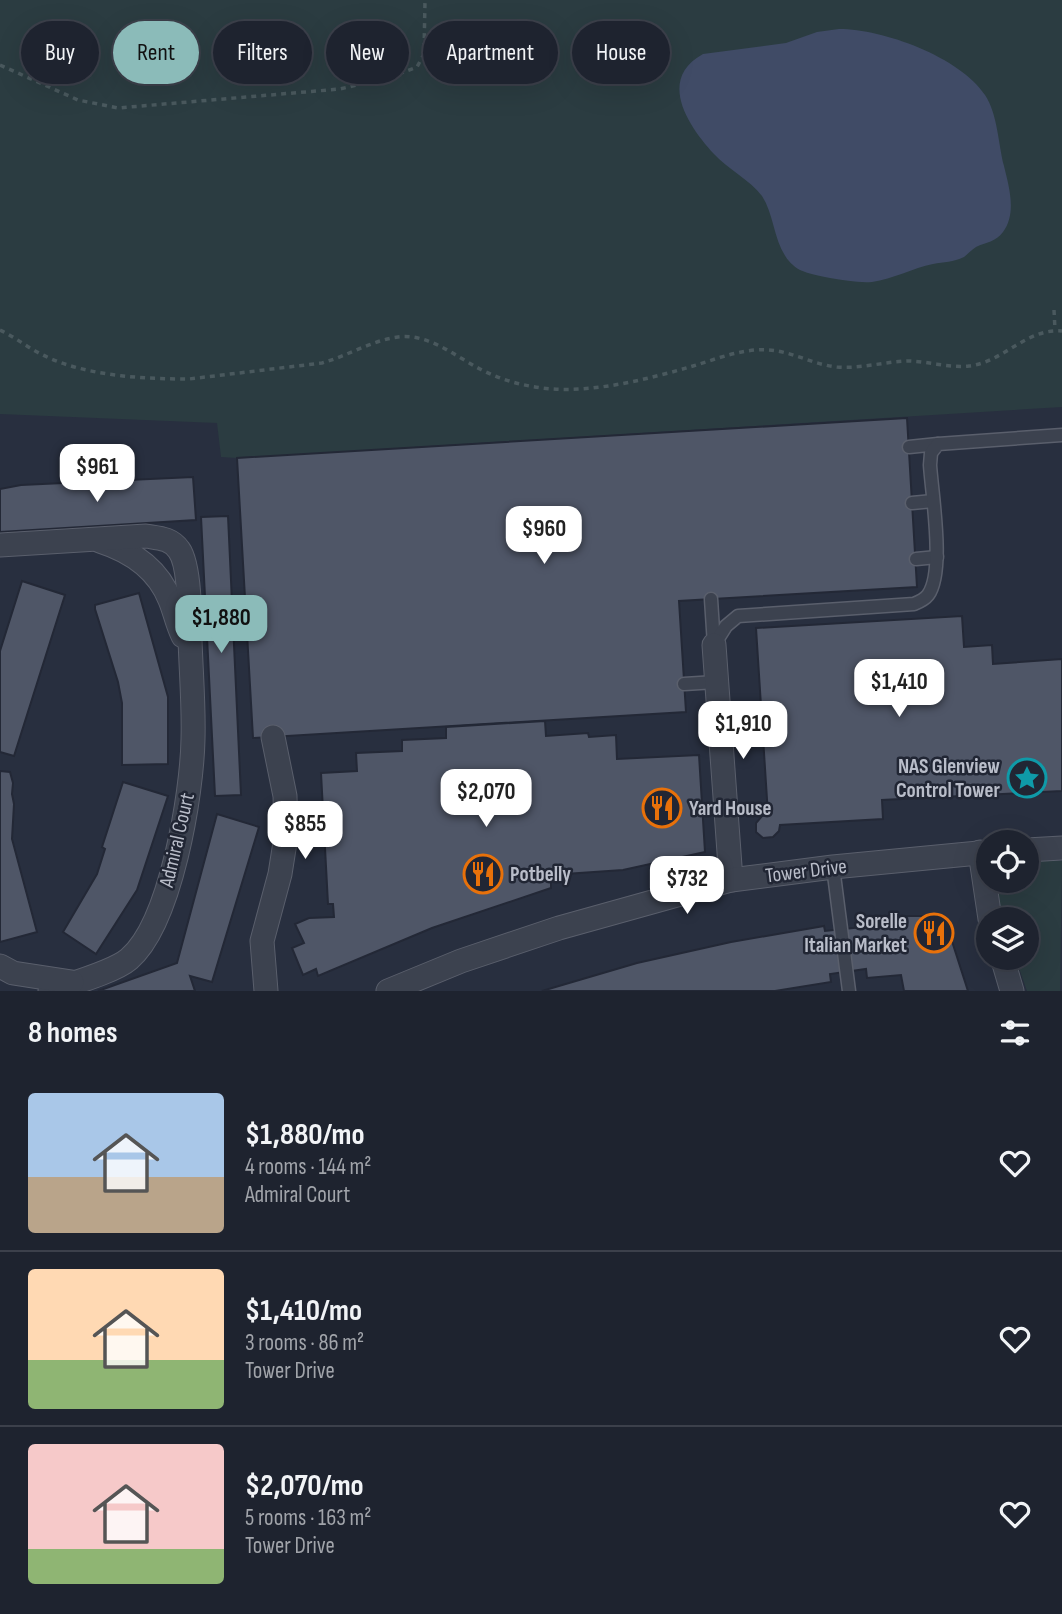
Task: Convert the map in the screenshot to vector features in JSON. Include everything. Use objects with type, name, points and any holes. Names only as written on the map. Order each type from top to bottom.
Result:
[{"type":"street","name":"Admiral Court","points":[[0,545],[146,536],[165,538],[179,550],[185,570],[191,652],[193,740],[189,798],[169,880],[153,928],[129,960],[50,991]]},
{"type":"street","name":"Admiral Court","points":[[92,539],[120,547],[159,576],[191,652]]},
{"type":"street","points":[[714,645],[731,880]]},
{"type":"street","points":[[266,991],[261,941],[280,874],[286,836],[285,796],[273,737]]},
{"type":"street","points":[[1039,849],[1062,848]]},
{"type":"street","name":"Tower Drive","points":[[389,991],[461,961],[559,928],[731,880],[976,853]]},
{"type":"street","name":"Admiral Court","points":[[0,966],[13,974],[75,982]]},
{"type":"street","points":[[1006,970],[1012,991]]},
{"type":"lane","points":[[909,447],[1062,435]]},
{"type":"lane","points":[[714,645],[726,626],[738,616],[915,604],[927,597],[934,582],[937,557],[931,453],[938,444]]},
{"type":"lane","points":[[912,503],[933,501]]},
{"type":"lane","points":[[916,559],[937,557]]},
{"type":"lane","points":[[711,600],[714,645]]},
{"type":"lane","points":[[684,684],[716,682]]},
{"type":"lane","points":[[833,867],[849,991]]},
{"type":"path","points":[[0,65],[78,100],[118,108],[340,89],[391,77],[417,67],[424,54],[425,0]]},
{"type":"path","points":[[1054,310],[1055,330]]},
{"type":"path","points":[[0,330],[41,355],[72,367],[169,379],[322,363],[387,339],[412,338],[436,344],[499,377],[530,386],[566,390],[619,383],[757,350],[796,354],[838,367],[913,361],[967,366],[996,358],[1029,337],[1055,330],[1062,331]]},
{"type":"shaded area","points":[[0,0],[1062,0],[1062,407],[237,458],[221,457],[217,423],[0,414]]},
{"type":"shaded area","points":[[1039,860],[1062,861],[1060,991],[1027,991],[1020,970],[1039,970],[1039,907],[998,907],[994,893],[1039,893]]},
{"type":"water","points":[[839,29],[877,34],[939,57],[973,81],[985,95],[995,120],[1011,200],[1010,217],[997,238],[976,247],[960,259],[872,282],[807,273],[791,263],[780,246],[762,196],[704,143],[687,117],[679,89],[689,64],[703,54],[786,43],[817,32]]},
{"type":"building","points":[[907,418],[917,587],[679,601],[686,712],[253,738],[237,458]]},
{"type":"building","points":[[193,477],[196,520],[0,532],[0,489],[21,485]]},
{"type":"building","points":[[228,516],[241,795],[215,796],[201,517]]},
{"type":"building","points":[[22,581],[65,595],[14,756],[0,752],[0,651]]},
{"type":"building","points":[[139,593],[168,697],[168,764],[122,765],[122,703],[95,609],[95,605]]},
{"type":"building","points":[[962,616],[964,647],[992,645],[993,664],[1062,659],[1062,791],[882,800],[883,819],[780,825],[779,831],[773,837],[763,838],[756,832],[756,823],[762,816],[768,815],[756,628]]},
{"type":"building","points":[[545,721],[546,736],[588,733],[589,737],[616,735],[617,759],[699,755],[705,852],[623,870],[551,875],[551,888],[432,928],[318,976],[316,969],[303,975],[292,948],[304,943],[295,924],[309,918],[334,917],[333,904],[328,904],[321,773],[357,771],[356,753],[402,751],[402,740],[446,738],[446,727]]},
{"type":"building","points":[[1029,765],[1039,769],[1043,779],[1039,789],[1029,793],[1019,789],[1015,779],[1019,769]]},
{"type":"building","points":[[0,771],[10,772],[13,783],[12,839],[37,932],[0,942]]},
{"type":"building","points":[[123,782],[168,796],[137,890],[96,954],[63,932],[97,874],[105,849],[102,847]]},
{"type":"building","points":[[217,814],[259,827],[212,982],[190,976],[195,991],[98,991],[177,963]]},
{"type":"building","points":[[926,916],[949,932],[968,991],[904,991],[901,975],[867,978],[866,969],[830,974],[831,982],[775,991],[542,991],[637,963],[731,942],[824,926],[825,931],[862,927],[861,921]]},
{"type":"place","name":"NAS Glenview Control Tower","points":[[1027,778]]},
{"type":"place","name":"Yard House","points":[[662,808]]},
{"type":"place","name":"Potbelly","points":[[483,874]]},
{"type":"place","name":"Sorelle Italian Market","points":[[934,933]]}]
